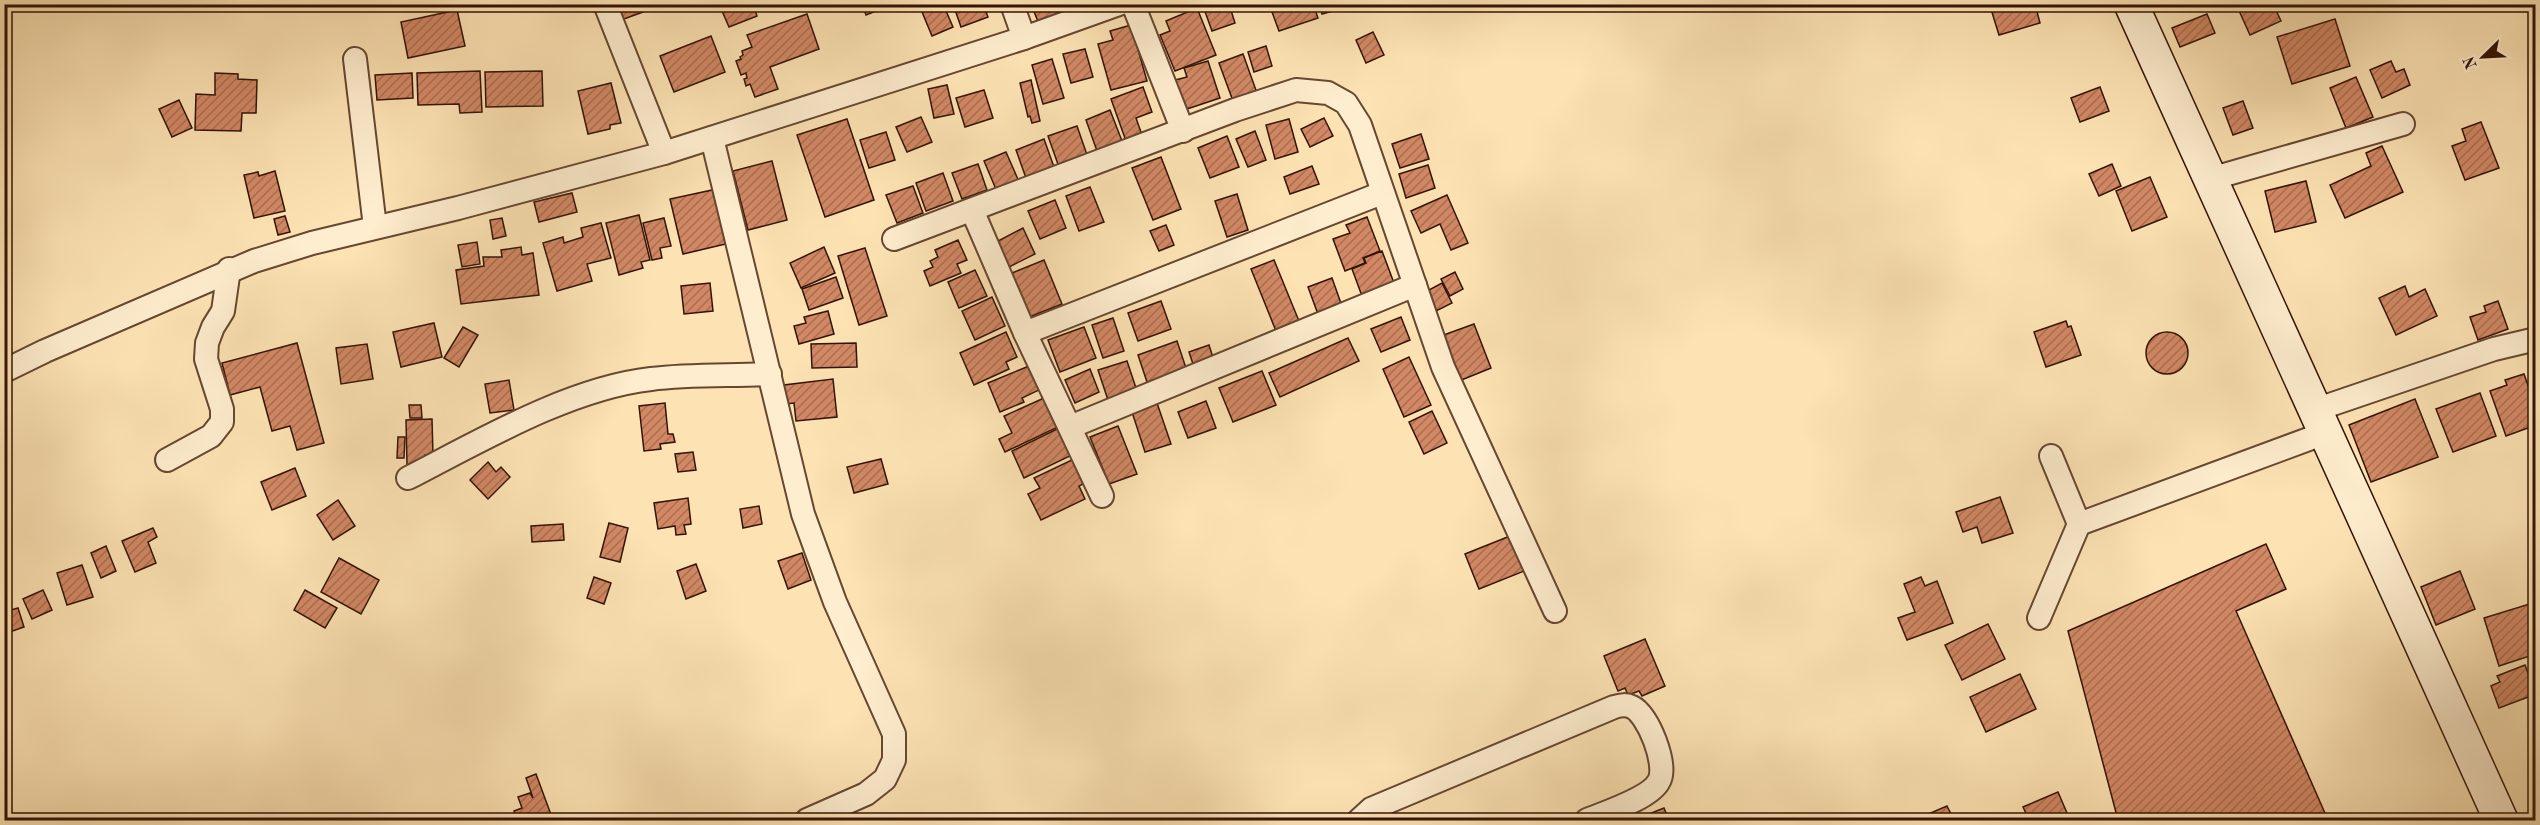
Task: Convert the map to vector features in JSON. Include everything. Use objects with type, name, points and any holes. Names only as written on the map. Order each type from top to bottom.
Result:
[{"type":"street","points":[[605,4],[664,153]]},
{"type":"street","points":[[1012,4],[1024,38]]},
{"type":"street","points":[[4,371],[229,269],[312,243],[458,208],[664,153],[1024,38],[1119,4]]},
{"type":"street","points":[[1133,4],[1183,131]]},
{"type":"street","points":[[2131,4],[2501,820]]},
{"type":"street","points":[[356,59],[375,227]]},
{"type":"street","points":[[894,239],[1235,110],[1296,90],[1328,93],[1346,102],[1360,125],[1443,367],[1555,611]]},
{"type":"street","points":[[2210,179],[2403,124]]},
{"type":"street","points":[[712,138],[803,514],[835,602],[894,734],[894,760],[885,779],[866,794],[807,820]]},
{"type":"street","points":[[1025,333],[1382,193]]},
{"type":"street","points":[[972,210],[1025,333],[1101,496]]},
{"type":"street","points":[[167,460],[211,436],[222,422],[222,409],[206,359],[207,343],[223,310],[229,269]]},
{"type":"street","points":[[1070,427],[1415,285]]},
{"type":"street","points":[[2039,618],[2079,524],[2494,350],[2535,339]]},
{"type":"street","points":[[408,478],[492,434],[557,406],[610,387],[651,379],[770,374]]},
{"type":"street","points":[[2051,456],[2079,524]]},
{"type":"street","points":[[1359,820],[1371,809],[1614,707],[1624,704],[1633,707],[1640,712],[1655,741],[1662,772],[1659,782],[1650,791],[1587,820]]},
{"type":"building","points":[[640,4],[643,12],[621,20],[616,5]]},
{"type":"building","points":[[719,4],[753,4],[757,16],[729,27]]},
{"type":"building","points":[[862,4],[880,4],[881,9],[866,15]]},
{"type":"building","points":[[926,4],[943,4],[953,27],[932,36],[920,7]]},
{"type":"building","points":[[953,4],[983,4],[988,17],[961,27]]},
{"type":"building","points":[[1031,4],[1056,4],[1061,16],[1039,24]]},
{"type":"building","points":[[1229,4],[1235,23],[1212,31],[1203,6]]},
{"type":"building","points":[[1269,4],[1313,4],[1318,18],[1279,31]]},
{"type":"building","points":[[1319,4],[1346,4],[1347,7],[1322,14]]},
{"type":"building","points":[[1994,4],[2035,4],[2040,23],[1999,35],[1990,6]]},
{"type":"building","points":[[2236,4],[2273,4],[2281,21],[2250,35]]},
{"type":"building","points":[[1197,8],[1216,55],[1175,71],[1160,35],[1170,31],[1166,21]]},
{"type":"building","points":[[457,10],[465,46],[408,58],[401,22]]},
{"type":"building","points":[[807,14],[819,49],[770,67],[778,89],[755,97],[750,84],[746,86],[744,79],[747,78],[746,73],[741,75],[736,61],[741,59],[742,51],[752,47],[747,35]]},
{"type":"building","points":[[2207,14],[2215,33],[2180,47],[2172,28]]},
{"type":"building","points":[[2335,19],[2350,66],[2292,84],[2277,37]]},
{"type":"building","points":[[1131,25],[1147,81],[1111,90],[1098,44],[1113,40],[1110,31]]},
{"type":"building","points":[[1373,32],[1384,55],[1366,63],[1356,40]]},
{"type":"building","points":[[711,36],[725,72],[674,92],[660,56]]},
{"type":"building","points":[[1266,46],[1272,66],[1254,72],[1248,52]]},
{"type":"building","points":[[1085,49],[1093,77],[1071,83],[1063,54]]},
{"type":"building","points":[[1243,54],[1257,93],[1233,101],[1219,63]]},
{"type":"building","points":[[1052,59],[1064,98],[1043,104],[1032,65]]},
{"type":"building","points":[[1208,61],[1220,98],[1184,110],[1175,80],[1187,77],[1184,68]]},
{"type":"building","points":[[2391,61],[2396,72],[2404,69],[2410,85],[2382,98],[2370,70]]},
{"type":"building","points":[[480,71],[482,112],[460,113],[459,104],[418,105],[417,73]]},
{"type":"building","points":[[542,71],[543,106],[486,107],[485,72]]},
{"type":"building","points":[[215,73],[238,74],[238,79],[257,80],[256,113],[242,113],[241,131],[195,130],[196,94],[215,95]]},
{"type":"building","points":[[412,73],[413,98],[377,100],[375,75]]},
{"type":"building","points":[[2356,77],[2373,117],[2346,128],[2330,88]]},
{"type":"building","points":[[1031,80],[1040,121],[1032,123],[1030,116],[1028,117],[1020,83]]},
{"type":"building","points":[[611,83],[621,123],[610,125],[610,129],[588,134],[578,91]]},
{"type":"building","points":[[947,85],[954,114],[934,118],[928,89]]},
{"type":"building","points":[[1143,87],[1152,112],[1136,118],[1142,135],[1126,141],[1111,99]]},
{"type":"building","points":[[2100,87],[2109,111],[2080,122],[2071,98]]},
{"type":"building","points":[[984,90],[993,118],[965,127],[956,98]]},
{"type":"building","points":[[179,100],[192,128],[172,137],[159,109]]},
{"type":"building","points":[[2243,101],[2253,128],[2233,135],[2223,108]]},
{"type":"building","points":[[1110,110],[1122,141],[1097,151],[1086,120]]},
{"type":"building","points":[[921,117],[932,142],[907,152],[896,127]]},
{"type":"building","points":[[1324,118],[1333,136],[1310,147],[1301,129]]},
{"type":"building","points":[[847,119],[874,200],[825,217],[797,135]]},
{"type":"building","points":[[1289,119],[1298,152],[1275,159],[1266,125]]},
{"type":"building","points":[[2481,122],[2499,168],[2465,180],[2452,146],[2466,141],[2462,129]]},
{"type":"building","points":[[1077,126],[1087,155],[1060,170],[1048,136]]},
{"type":"building","points":[[1255,131],[1266,160],[1248,167],[1236,139]]},
{"type":"building","points":[[886,132],[895,160],[869,168],[860,140]]},
{"type":"building","points":[[1421,134],[1429,159],[1400,168],[1392,144]]},
{"type":"building","points":[[1227,136],[1239,167],[1210,178],[1198,148]]},
{"type":"building","points":[[1044,139],[1054,167],[1026,178],[1016,150]]},
{"type":"building","points":[[2382,146],[2403,192],[2345,218],[2330,185],[2371,166],[2366,153]]},
{"type":"building","points":[[1006,152],[1020,184],[998,194],[984,161]]},
{"type":"building","points":[[1161,157],[1181,209],[1153,220],[1132,168]]},
{"type":"building","points":[[772,161],[787,220],[748,230],[733,171]]},
{"type":"building","points":[[978,164],[987,190],[962,199],[952,173]]},
{"type":"building","points":[[2112,164],[2121,186],[2099,196],[2089,174]]},
{"type":"building","points":[[1428,165],[1435,188],[1406,198],[1399,174]]},
{"type":"building","points":[[1312,166],[1319,184],[1290,194],[1284,177]]},
{"type":"building","points":[[275,171],[285,211],[254,218],[244,175],[258,172],[259,176]]},
{"type":"building","points":[[943,173],[953,201],[926,211],[916,183]]},
{"type":"building","points":[[2150,177],[2167,217],[2132,231],[2116,191]]},
{"type":"building","points":[[2306,181],[2316,222],[2275,232],[2265,191]]},
{"type":"building","points":[[913,186],[923,213],[897,223],[886,195]]},
{"type":"building","points":[[1090,187],[1104,222],[1079,231],[1066,196]]},
{"type":"building","points":[[717,189],[730,243],[683,254],[670,199]]},
{"type":"building","points":[[572,193],[577,212],[539,222],[534,202]]},
{"type":"building","points":[[1237,194],[1248,230],[1227,237],[1215,201]]},
{"type":"building","points":[[1447,195],[1468,243],[1451,250],[1440,224],[1421,233],[1411,211]]},
{"type":"building","points":[[1055,200],[1066,228],[1040,239],[1028,211]]},
{"type":"building","points":[[639,215],[650,260],[641,262],[643,268],[619,275],[606,223]]},
{"type":"building","points":[[285,216],[290,232],[278,235],[274,219]]},
{"type":"building","points":[[1367,217],[1380,251],[1363,258],[1365,263],[1345,271],[1333,239],[1350,233],[1346,225]]},
{"type":"building","points":[[502,218],[506,236],[493,239],[490,220]]},
{"type":"building","points":[[664,218],[671,246],[660,248],[662,258],[652,260],[643,223]]},
{"type":"building","points":[[601,223],[611,258],[587,264],[592,281],[557,291],[543,243],[563,237],[564,243],[583,237],[581,228]]},
{"type":"building","points":[[1166,225],[1174,245],[1159,251],[1150,231]]},
{"type":"building","points":[[1023,228],[1035,254],[1009,267],[996,242]]},
{"type":"building","points":[[958,240],[967,260],[957,264],[961,273],[930,286],[924,271],[933,267],[930,261],[938,257],[935,250]]},
{"type":"building","points":[[477,242],[480,264],[462,267],[458,245]]},
{"type":"building","points":[[521,247],[522,255],[533,253],[539,295],[461,304],[456,270],[484,266],[483,257],[502,257],[501,250]]},
{"type":"building","points":[[824,247],[835,273],[801,288],[790,263]]},
{"type":"building","points":[[865,248],[887,316],[859,325],[838,256]]},
{"type":"building","points":[[1382,251],[1394,283],[1362,296],[1352,269],[1366,263],[1364,258]]},
{"type":"building","points":[[1044,260],[1062,304],[1029,317],[1012,273]]},
{"type":"building","points":[[1274,260],[1299,321],[1276,331],[1251,269]]},
{"type":"building","points":[[975,270],[987,296],[959,308],[948,282]]},
{"type":"building","points":[[1455,272],[1463,289],[1450,296],[1441,279]]},
{"type":"building","points":[[836,277],[843,298],[809,310],[802,289]]},
{"type":"building","points":[[1332,278],[1343,309],[1319,317],[1308,287]]},
{"type":"building","points":[[710,283],[713,311],[684,314],[681,286]]},
{"type":"building","points":[[1442,283],[1452,303],[1436,311],[1427,291]]},
{"type":"building","points":[[2405,286],[2409,297],[2425,289],[2437,316],[2396,335],[2379,298]]},
{"type":"building","points":[[992,297],[1005,326],[975,340],[962,311]]},
{"type":"building","points":[[1161,301],[1171,329],[1138,341],[1128,313]]},
{"type":"building","points":[[2498,301],[2508,329],[2478,340],[2470,317],[2486,312],[2484,306]]},
{"type":"building","points":[[828,311],[834,334],[799,344],[794,326],[806,323],[804,317]]},
{"type":"building","points":[[1401,317],[1410,340],[1381,352],[1371,329]]},
{"type":"building","points":[[1113,318],[1124,351],[1103,358],[1092,325]]},
{"type":"building","points":[[2066,321],[2068,327],[2071,326],[2081,355],[2046,367],[2034,332]]},
{"type":"building","points":[[434,323],[442,357],[401,367],[393,332]]},
{"type":"building","points":[[1474,324],[1491,368],[1459,381],[1441,336]]},
{"type":"building","points":[[463,327],[478,335],[459,367],[444,358]]},
{"type":"building","points":[[1084,327],[1096,358],[1060,372],[1048,340]]},
{"type":"building","points":[[1006,332],[1017,357],[1006,362],[1009,369],[974,385],[960,353]]},
{"type":"building","points":[[2167,332],[2182,338],[2188,353],[2182,368],[2167,374],[2152,368],[2146,353],[2152,338]]},
{"type":"building","points":[[1348,338],[1359,361],[1280,397],[1269,373]]},
{"type":"building","points":[[1177,341],[1187,371],[1148,385],[1138,355]]},
{"type":"building","points":[[297,343],[324,443],[297,450],[290,426],[272,431],[260,387],[230,395],[222,363]]},
{"type":"building","points":[[856,343],[857,367],[812,368],[811,344]]},
{"type":"building","points":[[367,344],[373,379],[341,384],[336,348]]},
{"type":"building","points":[[1209,345],[1215,364],[1195,370],[1189,352]]},
{"type":"building","points":[[1409,357],[1431,405],[1404,417],[1383,369]]},
{"type":"building","points":[[1127,361],[1137,391],[1108,400],[1098,370]]},
{"type":"building","points":[[1029,366],[1039,390],[1022,398],[1024,402],[1000,412],[988,383]]},
{"type":"building","points":[[1090,369],[1099,392],[1075,403],[1065,380]]},
{"type":"building","points":[[1262,371],[1276,405],[1233,422],[1219,388]]},
{"type":"building","points":[[2524,374],[2530,391],[2536,389],[2536,414],[2534,415],[2536,425],[2506,436],[2490,391],[2507,385],[2505,380]]},
{"type":"building","points":[[833,379],[837,417],[796,421],[794,403],[786,404],[784,385]]},
{"type":"building","points":[[509,380],[514,410],[490,413],[485,384]]},
{"type":"building","points":[[2480,393],[2496,436],[2453,452],[2436,409]]},
{"type":"building","points":[[1044,398],[1058,427],[1005,452],[999,439],[1012,433],[1004,416]]},
{"type":"building","points":[[2415,399],[2438,457],[2371,482],[2349,425]]},
{"type":"building","points":[[1206,401],[1216,428],[1188,438],[1178,412]]},
{"type":"building","points":[[665,403],[668,434],[673,434],[675,442],[660,444],[661,449],[644,451],[639,406]]},
{"type":"building","points":[[1157,403],[1171,444],[1145,452],[1132,412]]},
{"type":"building","points":[[409,405],[421,405],[422,418],[410,418]]},
{"type":"building","points":[[1432,411],[1447,443],[1424,454],[1409,422]]},
{"type":"building","points":[[432,419],[433,455],[425,455],[425,465],[407,465],[406,420]]},
{"type":"building","points":[[1118,426],[1137,474],[1109,484],[1090,437]]},
{"type":"building","points":[[1059,428],[1072,455],[1024,478],[1012,451]]},
{"type":"building","points":[[398,437],[405,437],[404,458],[397,458]]},
{"type":"building","points":[[693,452],[696,470],[678,472],[675,454]]},
{"type":"building","points":[[1076,458],[1087,482],[1079,486],[1085,499],[1041,520],[1028,494],[1040,488],[1034,478]]},
{"type":"building","points":[[881,459],[888,484],[854,493],[847,467]]},
{"type":"building","points":[[488,462],[496,472],[501,467],[510,477],[488,499],[470,480]]},
{"type":"building","points":[[295,468],[306,496],[272,510],[261,482]]},
{"type":"building","points":[[2000,497],[2013,533],[1982,543],[1977,527],[1963,532],[1956,512]]},
{"type":"building","points":[[688,498],[691,524],[684,525],[686,534],[676,535],[675,526],[658,529],[654,503]]},
{"type":"building","points":[[338,500],[355,526],[333,540],[317,515]]},
{"type":"building","points":[[759,506],[762,524],[743,528],[740,509]]},
{"type":"building","points":[[609,523],[628,528],[620,562],[600,557]]},
{"type":"building","points":[[563,524],[564,540],[532,542],[531,526]]},
{"type":"building","points":[[153,528],[157,537],[148,542],[156,563],[135,572],[122,541]]},
{"type":"building","points":[[1515,534],[1529,569],[1479,589],[1465,554]]},
{"type":"building","points":[[2266,544],[2286,589],[2236,611],[2328,820],[2118,820],[2068,631]]},
{"type":"building","points":[[106,546],[116,571],[101,578],[91,553]]},
{"type":"building","points":[[802,553],[811,580],[788,589],[778,561]]},
{"type":"building","points":[[339,558],[379,580],[361,614],[321,592]]},
{"type":"building","points":[[696,564],[706,591],[686,599],[677,571]]},
{"type":"building","points":[[82,565],[93,597],[67,605],[57,573]]},
{"type":"building","points":[[2460,571],[2475,609],[2436,625],[2421,587]]},
{"type":"building","points":[[594,577],[611,583],[604,604],[587,598]]},
{"type":"building","points":[[1921,577],[1925,586],[1937,581],[1953,623],[1907,640],[1898,618],[1915,612],[1904,584]]},
{"type":"building","points":[[43,590],[52,610],[32,619],[23,599]]},
{"type":"building","points":[[305,590],[337,608],[325,628],[294,610]]},
{"type":"building","points":[[2536,602],[2536,654],[2499,666],[2484,618]]},
{"type":"building","points":[[18,608],[24,627],[4,634],[4,612]]},
{"type":"building","points":[[1988,624],[2005,659],[1962,680],[1945,645]]},
{"type":"building","points":[[1645,639],[1665,686],[1642,696],[1639,691],[1628,695],[1625,688],[1618,691],[1604,656]]},
{"type":"building","points":[[2525,665],[2536,694],[2499,708],[2491,686],[2500,682],[2497,676]]},
{"type":"building","points":[[2020,674],[2036,709],[1986,732],[1970,697]]},
{"type":"building","points":[[536,774],[553,820],[517,820],[514,811],[522,808],[518,797],[530,793],[533,798],[526,778]]},
{"type":"building","points":[[2058,792],[2070,820],[2029,820],[2023,807]]},
{"type":"building","points":[[1947,806],[1954,820],[1921,820],[1919,818]]},
{"type":"building","points":[[1664,808],[1669,820],[1634,820]]}]
